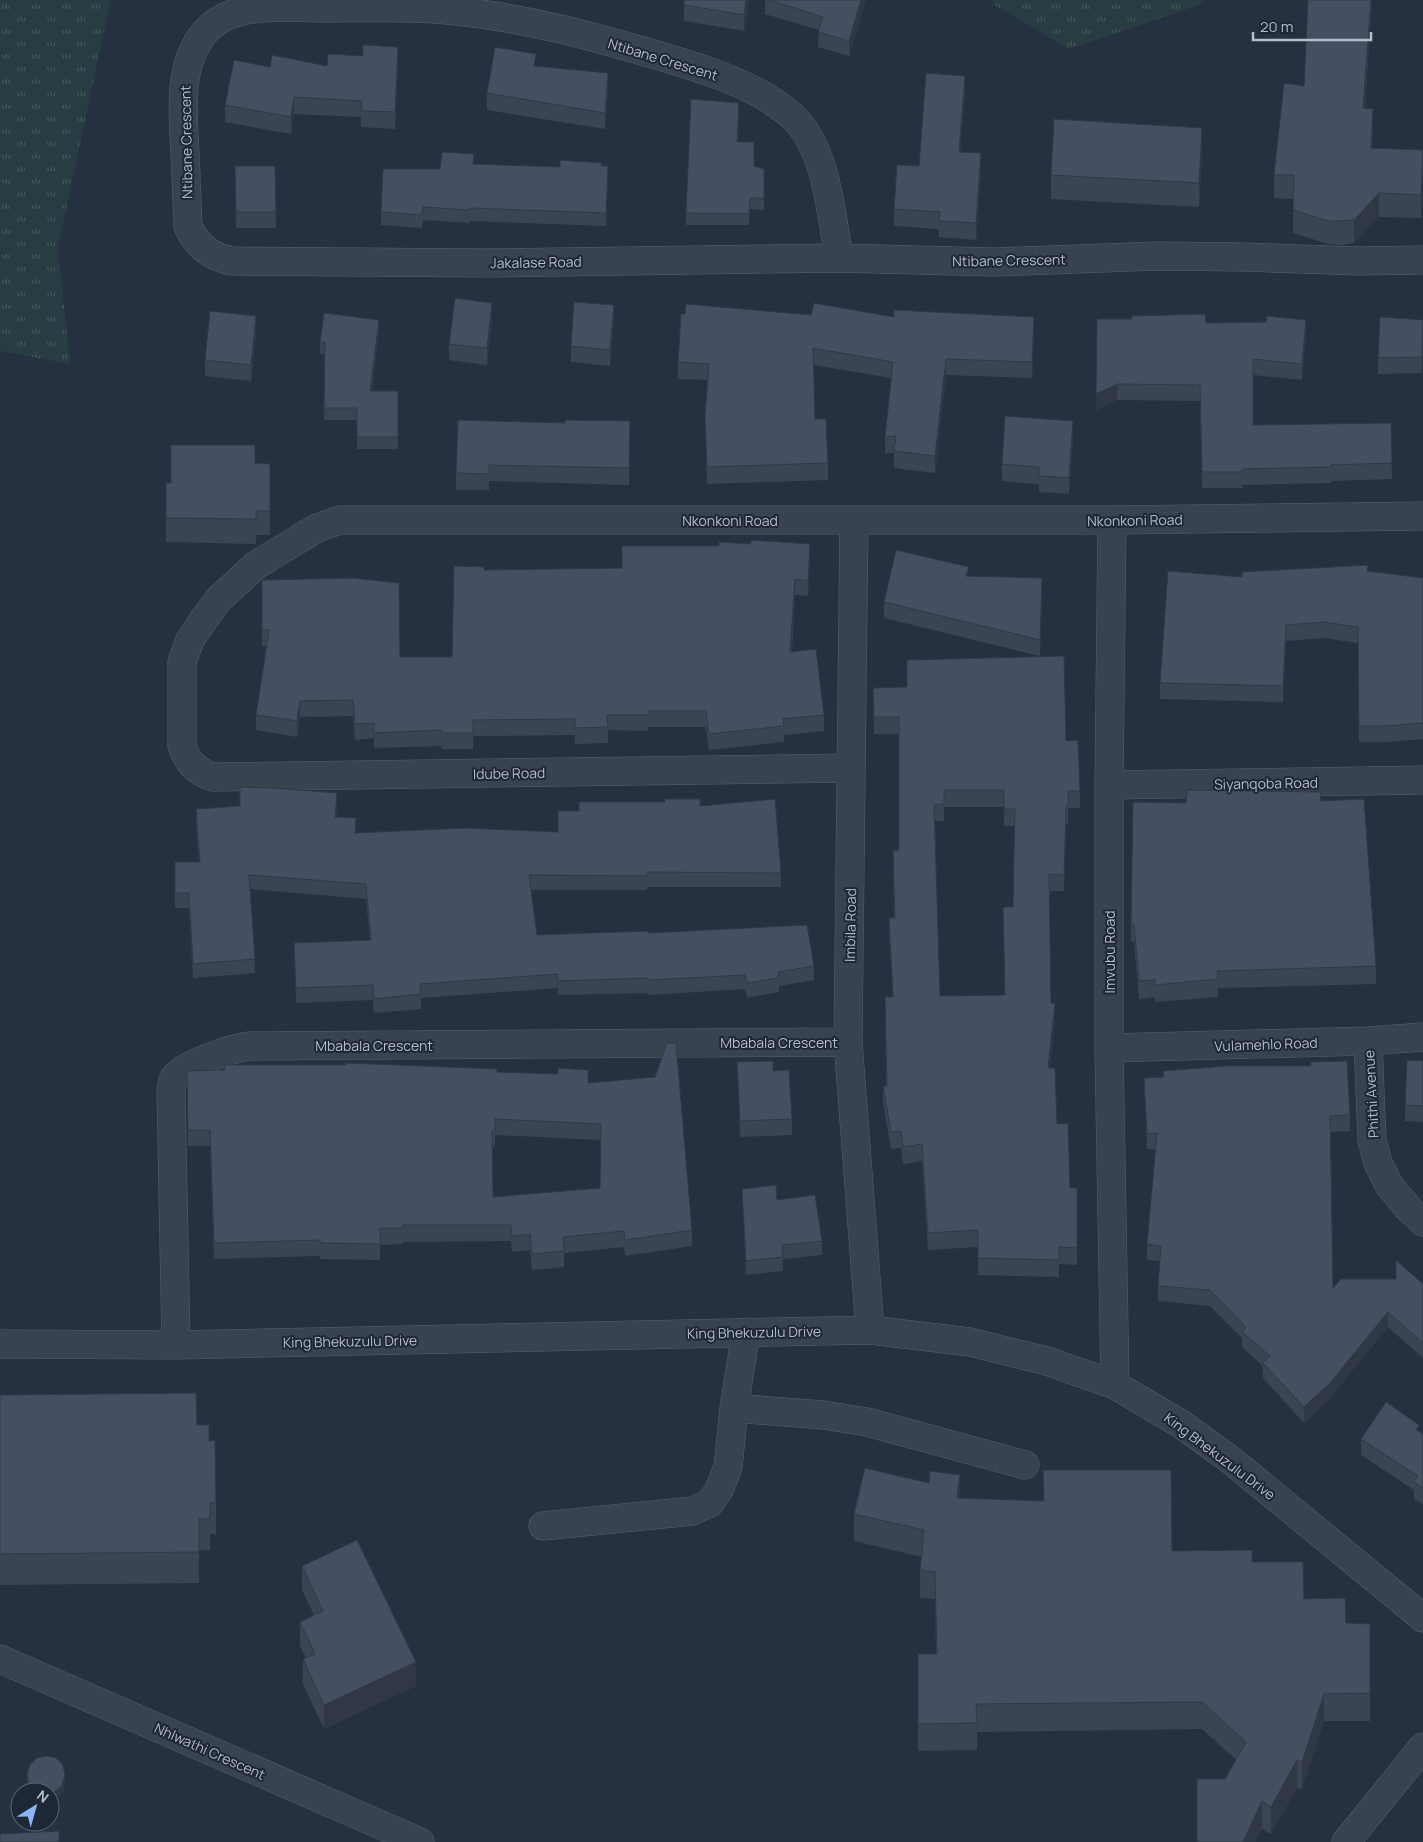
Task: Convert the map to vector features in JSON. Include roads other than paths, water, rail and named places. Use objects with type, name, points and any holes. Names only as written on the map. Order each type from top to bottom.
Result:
[{"type":"street","name":"Ntibane Crescent","points":[[233,261],[222,259],[206,250],[191,234],[188,226],[183,104],[186,77],[191,58],[198,43],[213,25],[239,12],[265,8],[403,8],[464,12],[531,22],[694,65],[732,81],[765,96],[802,126],[823,174],[839,258],[994,262],[1158,256],[1359,261],[1423,260]]},
{"type":"street","name":"Jakalase Road","points":[[233,261],[488,263],[839,258]]},
{"type":"street","name":"Nkonkoni Road","points":[[182,746],[182,662],[190,640],[218,600],[256,565],[302,536],[332,522],[347,520],[1112,520],[1423,516]]},
{"type":"street","name":"Imbila Road","points":[[854,520],[848,1042],[870,1330]]},
{"type":"street","name":"Imvubu Road","points":[[1112,520],[1109,1048],[1115,1385]]},
{"type":"street","name":"Idube Road","points":[[182,746],[187,759],[194,768],[203,774],[213,777],[851,768]]},
{"type":"street","name":"Siyanqoba Road","points":[[1109,785],[1423,780]]},
{"type":"street","name":"Vulamehlo Road","points":[[1109,1048],[1368,1041],[1423,1037]]},
{"type":"street","name":"Phithi Avenue","points":[[1368,1041],[1372,1140],[1378,1164],[1389,1185],[1408,1208],[1423,1222]]},
{"type":"street","name":"Mbabala Crescent","points":[[176,1345],[171,1090],[174,1078],[188,1066],[230,1050],[250,1046],[848,1042]]},
{"type":"street","name":"King Bhekuzulu Drive","points":[[0,1344],[176,1345],[870,1330],[970,1342],[1047,1361],[1115,1385],[1181,1424],[1232,1461],[1423,1618]]},
{"type":"street","points":[[543,1526],[693,1512],[710,1503],[719,1490],[728,1467],[734,1408],[746,1332]]},
{"type":"street","points":[[734,1408],[823,1414],[867,1422],[1025,1465]]},
{"type":"street","name":"Nhlwathi Crescent","points":[[0,1659],[420,1842]]},
{"type":"street","points":[[1346,1842],[1423,1747]]}]
